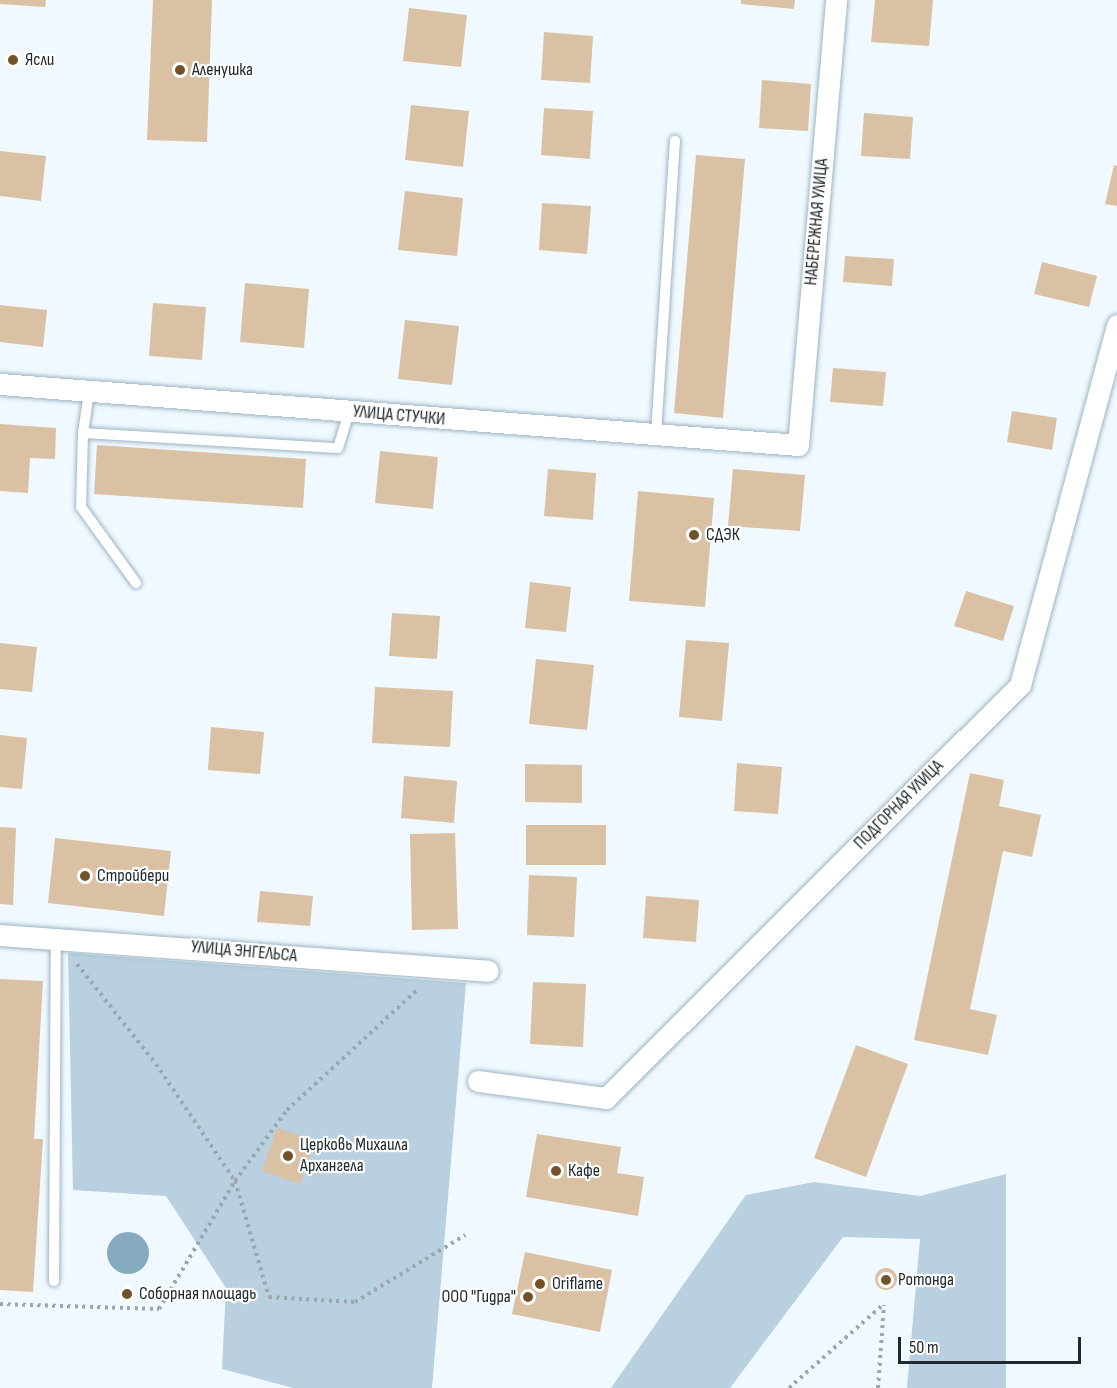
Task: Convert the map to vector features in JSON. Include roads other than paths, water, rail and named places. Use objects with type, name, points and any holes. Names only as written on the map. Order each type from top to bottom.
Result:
[{"type":"street","name":"НАБЕРЕЖНАЯ УЛИЦА","points":[[798,444],[836,0]]},
{"type":"street","name":"ПОДГОРНАЯ УЛИЦА","points":[[478,1081],[606,1098],[1020,685],[1117,326]]},
{"type":"street","name":"УЛИЦА СТУЧКИ","points":[[0,384],[798,444]]},
{"type":"street","name":"УЛИЦА ЭНГЕЛЬСА","points":[[0,935],[56,937],[488,971]]},
{"type":"lane","points":[[656,434],[675,141]]},
{"type":"lane","points":[[89,392],[83,433],[81,507],[136,583]]},
{"type":"lane","points":[[83,433],[338,448],[349,411]]},
{"type":"lane","points":[[54,1281],[56,937]]},
{"type":"place","name":"Ясли","points":[[13,60]]},
{"type":"place","name":"Аленушка","points":[[180,70]]},
{"type":"place","name":"СДЭК","points":[[694,535]]},
{"type":"place","name":"Стройбери","points":[[85,876]]},
{"type":"place","name":"Церковь Михаила Архангела","points":[[288,1156]]},
{"type":"place","name":"Кафе","points":[[556,1171]]},
{"type":"place","name":"Ротонда","points":[[886,1280]]},
{"type":"place","name":"Oriflame","points":[[540,1284]]},
{"type":"place","name":"Соборная площадь","points":[[127,1294]]},
{"type":"place","name":"ООО \"Гидра\"","points":[[528,1297]]}]
